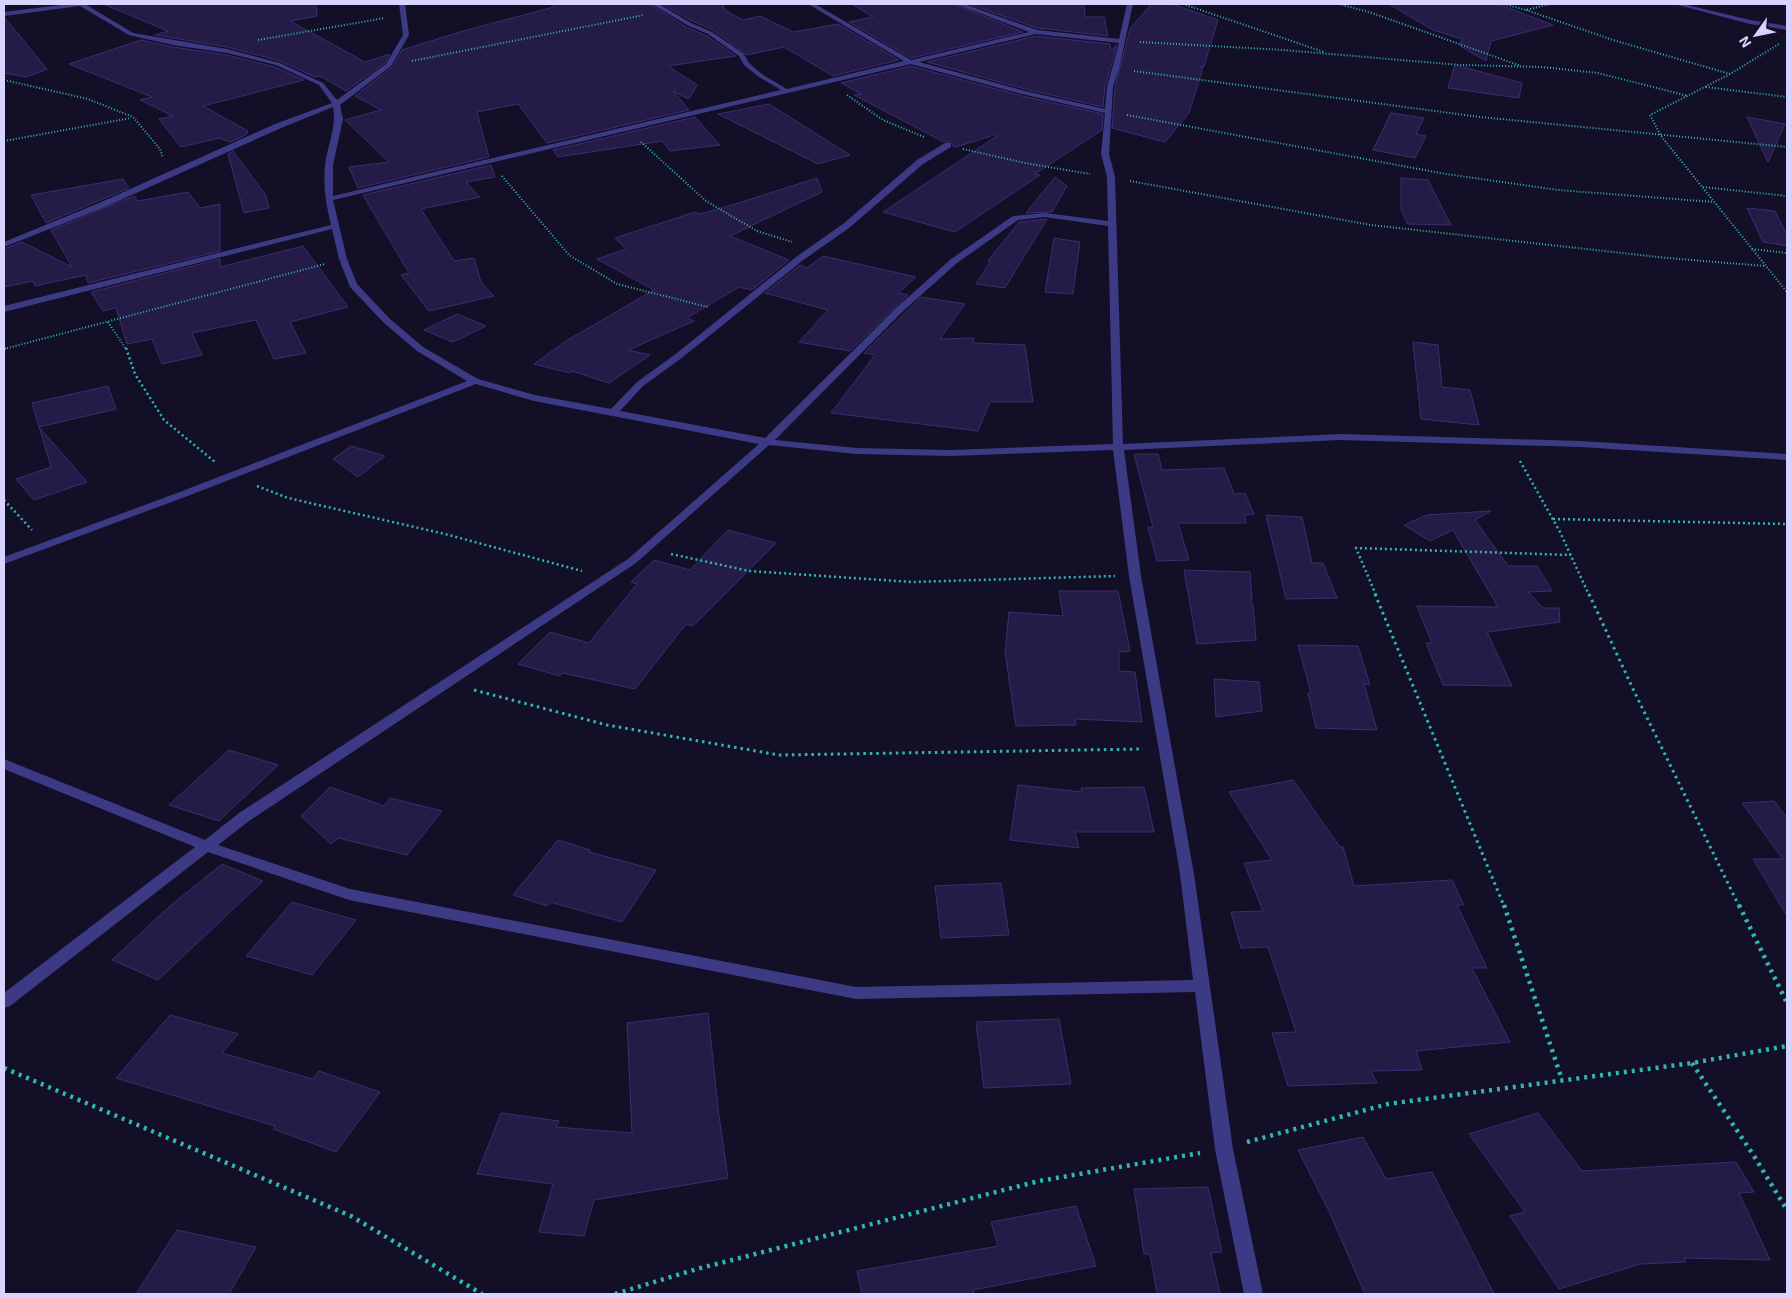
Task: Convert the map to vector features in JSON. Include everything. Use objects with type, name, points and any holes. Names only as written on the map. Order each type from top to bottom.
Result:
[{"type":"street","points":[[4,14],[81,4],[131,34],[173,43],[227,51],[278,64],[321,84],[336,104],[338,119],[329,165],[329,199],[344,259],[353,284],[387,321],[420,349],[475,381],[534,398],[767,442],[857,451],[951,453],[1340,438],[1511,444],[1580,444],[1787,457]]},
{"type":"street","points":[[4,245],[278,126],[336,104],[389,65],[394,53],[406,35],[402,4]]},
{"type":"street","points":[[655,4],[689,24],[710,33],[742,55],[746,64],[754,71],[785,90]]},
{"type":"street","points":[[811,4],[909,61],[1024,92],[1109,112]]},
{"type":"street","points":[[959,4],[1036,32],[1122,41]]},
{"type":"street","points":[[1130,4],[1116,69],[1110,87],[1105,154],[1111,177],[1118,446],[1135,576],[1188,874],[1224,1149],[1254,1294]]},
{"type":"street","points":[[1677,4],[1787,28]]},
{"type":"street","points":[[329,199],[1036,32]]},
{"type":"street","points":[[614,412],[640,384],[814,248],[846,226],[920,162],[948,145]]},
{"type":"street","points":[[4,1002],[244,817],[632,561],[767,442],[898,311],[954,261],[1016,218],[1045,215],[1112,224]]},
{"type":"street","points":[[4,309],[335,226]]},
{"type":"street","points":[[4,561],[475,381]]},
{"type":"street","points":[[4,764],[206,846],[349,894],[856,993],[1202,986]]},
{"type":"path","points":[[1183,4],[1329,54]]},
{"type":"path","points":[[1339,4],[1372,13],[1524,67]]},
{"type":"path","points":[[1504,4],[1613,40],[1730,74]]},
{"type":"path","points":[[1526,10],[1550,4]]},
{"type":"path","points":[[389,65],[668,10]]},
{"type":"path","points":[[227,51],[258,40],[404,14]]},
{"type":"path","points":[[1122,41],[1598,73],[1688,96]]},
{"type":"path","points":[[1781,42],[1730,74],[1650,114],[1661,136],[1787,292]]},
{"type":"path","points":[[1116,69],[1406,108],[1661,136],[1787,146]]},
{"type":"path","points":[[4,80],[88,99],[133,118],[160,149],[168,175]]},
{"type":"path","points":[[832,81],[868,111],[911,134],[948,145],[1025,163],[1371,225],[1667,258],[1765,266]]},
{"type":"path","points":[[1705,87],[1787,97]]},
{"type":"path","points":[[1109,112],[1446,174],[1558,190],[1714,202]]},
{"type":"path","points":[[4,141],[133,118]]},
{"type":"path","points":[[626,128],[706,201],[757,231],[814,248]]},
{"type":"path","points":[[488,160],[526,202],[569,255],[617,284],[733,313]]},
{"type":"path","points":[[1702,187],[1787,196]]},
{"type":"path","points":[[1752,249],[1787,253]]},
{"type":"path","points":[[4,349],[344,259]]},
{"type":"path","points":[[108,322],[124,344],[135,374],[164,420],[232,475],[288,498],[445,534],[607,577]]},
{"type":"path","points":[[1511,444],[1571,555],[1633,689],[1787,1003]]},
{"type":"path","points":[[4,500],[46,545]]},
{"type":"path","points":[[1553,519],[1787,524]]},
{"type":"path","points":[[646,548],[749,571],[912,582],[1135,576]]},
{"type":"path","points":[[1562,1080],[1500,894],[1356,548],[1571,555]]},
{"type":"path","points":[[448,683],[607,725],[779,755],[1166,749]]},
{"type":"path","points":[[1692,1062],[1787,1210]]},
{"type":"path","points":[[4,1068],[351,1216],[482,1294]]},
{"type":"building","points":[[103,4],[316,4],[317,16],[290,21],[365,62],[390,54],[385,63],[346,91],[320,76],[315,77],[280,61],[227,47],[155,35],[168,31]]},
{"type":"building","points":[[553,4],[650,4],[686,27],[707,36],[736,56],[668,66],[697,85],[689,99],[673,91],[689,110],[547,143],[518,104],[477,112],[489,157],[358,188],[349,167],[389,162],[345,120],[381,110],[355,96],[392,67],[402,50],[463,31],[554,7]]},
{"type":"building","points":[[662,4],[722,4],[726,11],[743,20],[760,16],[793,32],[838,24],[899,60],[833,76],[784,47],[747,55],[713,30],[692,21]]},
{"type":"building","points":[[852,4],[954,4],[1023,32],[911,58],[849,22],[873,17]]},
{"type":"building","points":[[969,4],[1084,4],[1085,17],[1104,17],[1108,36],[1037,28]]},
{"type":"building","points":[[1151,4],[1172,4],[1218,20],[1204,66],[1200,67],[1203,67],[1189,113],[1165,142],[1112,128],[1115,87],[1130,29]]},
{"type":"building","points":[[1389,4],[1498,4],[1553,25],[1491,41],[1486,61],[1460,46],[1462,39],[1433,30]]},
{"type":"building","points":[[4,18],[47,69],[27,77],[4,73]]},
{"type":"building","points":[[1036,36],[1110,44],[1111,50],[1117,45],[1105,87],[1103,107],[1025,89],[927,62]]},
{"type":"building","points":[[141,40],[227,55],[275,67],[304,80],[203,106],[248,131],[246,135],[230,142],[219,138],[181,147],[159,119],[173,116],[140,100],[152,97],[69,64]]},
{"type":"building","points":[[1455,65],[1522,83],[1519,98],[1448,88]]},
{"type":"building","points":[[911,66],[1022,96],[1103,114],[1102,130],[1035,174],[1040,175],[955,232],[883,212],[997,136],[997,134],[956,147],[953,146],[952,142],[944,142],[854,95],[861,94],[841,83]]},
{"type":"building","points":[[769,104],[850,155],[818,164],[718,114]]},
{"type":"building","points":[[1391,113],[1424,118],[1416,134],[1426,136],[1415,158],[1373,150]]},
{"type":"building","points":[[695,117],[720,145],[670,151],[662,141],[558,157],[553,150]]},
{"type":"building","points":[[1747,117],[1785,124],[1768,162]]},
{"type":"building","points":[[233,151],[265,194],[269,208],[244,213],[228,154]]},
{"type":"building","points":[[491,165],[495,177],[466,182],[480,197],[421,209],[454,261],[474,258],[481,282],[494,296],[429,311],[401,275],[409,273],[363,195]]},
{"type":"building","points":[[1055,177],[1067,186],[1052,212],[1026,213]]},
{"type":"building","points":[[817,178],[822,192],[730,236],[789,260],[752,290],[739,287],[687,318],[694,321],[628,350],[650,355],[609,383],[572,371],[570,373],[534,364],[566,341],[654,290],[597,259],[626,249],[615,238],[695,212],[700,214]]},
{"type":"building","points":[[1401,178],[1428,180],[1451,225],[1408,224],[1401,210]]},
{"type":"building","points":[[123,179],[129,188],[46,223],[31,195]]},
{"type":"building","points":[[188,192],[200,208],[220,204],[220,251],[88,283],[86,275],[35,286],[33,281],[4,287],[4,249],[22,242],[72,267],[51,230],[134,196],[138,201]]},
{"type":"building","points":[[1747,208],[1775,211],[1787,235],[1787,246],[1763,242]]},
{"type":"building","points":[[1047,219],[1005,288],[976,284],[990,262],[988,261],[1019,222]]},
{"type":"building","points":[[1054,238],[1080,242],[1073,294],[1045,292]]},
{"type":"building","points":[[303,246],[348,307],[290,322],[306,353],[274,359],[256,320],[192,333],[202,355],[162,364],[152,339],[127,344],[116,308],[103,311],[91,292],[220,259],[220,267]]},
{"type":"building","points":[[823,256],[916,277],[898,293],[908,295],[850,351],[799,342],[828,310],[765,293],[800,265],[807,268]]},
{"type":"building","points":[[921,297],[965,304],[940,339],[974,338],[973,343],[1025,345],[1033,402],[990,402],[978,431],[831,413],[875,355],[864,353]]},
{"type":"building","points":[[457,314],[486,326],[453,342],[424,330]]},
{"type":"building","points":[[1413,342],[1438,345],[1442,387],[1470,390],[1479,425],[1421,419]]},
{"type":"building","points":[[108,386],[116,409],[39,427],[32,403]]},
{"type":"building","points":[[39,427],[87,482],[34,500],[16,479],[51,467]]},
{"type":"building","points":[[351,446],[385,456],[358,477],[333,459]]},
{"type":"building","points":[[1134,454],[1158,454],[1162,470],[1224,468],[1234,494],[1245,493],[1254,514],[1245,515],[1246,523],[1178,523],[1189,560],[1157,561],[1148,527],[1153,527]]},
{"type":"building","points":[[1491,511],[1475,520],[1508,566],[1537,566],[1552,591],[1528,592],[1543,608],[1559,608],[1560,622],[1487,632],[1512,686],[1443,685],[1426,643],[1432,643],[1417,606],[1498,607],[1453,530],[1430,541],[1404,525],[1427,515]]},
{"type":"building","points":[[1266,515],[1302,517],[1312,563],[1323,563],[1337,598],[1286,599]]},
{"type":"building","points":[[728,530],[776,543],[693,626],[686,624],[635,689],[563,673],[560,676],[518,664],[550,632],[589,643],[637,584],[631,582],[654,560],[690,570]]},
{"type":"building","points":[[1184,570],[1250,572],[1252,599],[1250,599],[1253,605],[1256,640],[1197,644]]},
{"type":"building","points":[[1059,591],[1118,591],[1130,651],[1119,652],[1119,671],[1135,672],[1142,722],[1075,719],[1076,725],[1016,726],[1005,652],[1009,612],[1063,616]]},
{"type":"building","points":[[1298,645],[1358,646],[1370,685],[1364,684],[1377,730],[1316,728],[1308,693],[1311,693]]},
{"type":"building","points":[[1214,679],[1259,682],[1262,711],[1216,717]]},
{"type":"building","points":[[229,750],[278,765],[219,821],[169,805]]},
{"type":"building","points":[[1293,780],[1340,847],[1343,847],[1354,886],[1452,880],[1464,905],[1457,905],[1487,968],[1472,968],[1510,1042],[1416,1051],[1422,1070],[1371,1071],[1377,1083],[1288,1086],[1272,1033],[1296,1032],[1268,947],[1241,948],[1231,912],[1263,911],[1244,863],[1272,860],[1229,792]]},
{"type":"building","points":[[1018,785],[1082,792],[1081,788],[1144,787],[1154,832],[1075,832],[1079,848],[1010,840]]},
{"type":"building","points":[[330,787],[384,806],[390,798],[442,811],[407,855],[338,838],[331,844],[301,816]]},
{"type":"building","points":[[1774,801],[1787,818],[1787,916],[1753,859],[1783,859],[1742,803]]},
{"type":"building","points":[[558,840],[590,850],[589,852],[656,870],[622,922],[550,902],[547,906],[513,895]]},
{"type":"building","points":[[222,864],[263,881],[158,980],[112,960],[170,906]]},
{"type":"building","points":[[1001,883],[1009,935],[941,938],[935,886]]},
{"type":"building","points":[[292,902],[356,920],[312,975],[246,956]]},
{"type":"building","points":[[708,1013],[728,1178],[594,1200],[584,1236],[539,1232],[553,1184],[477,1174],[501,1113],[559,1121],[556,1127],[632,1133],[627,1023]]},
{"type":"building","points":[[170,1015],[238,1034],[222,1053],[313,1079],[319,1071],[380,1092],[336,1152],[273,1129],[275,1126],[116,1078]]},
{"type":"building","points":[[1059,1019],[1071,1084],[984,1088],[976,1022]]},
{"type":"building","points":[[1538,1113],[1582,1171],[1736,1162],[1754,1192],[1739,1193],[1770,1260],[1684,1258],[1686,1262],[1640,1264],[1559,1289],[1510,1216],[1525,1212],[1469,1134]]},
{"type":"building","points":[[1363,1137],[1386,1179],[1432,1172],[1494,1294],[1365,1294],[1328,1209],[1298,1150]]},
{"type":"building","points":[[1208,1187],[1222,1252],[1211,1253],[1220,1294],[1157,1294],[1150,1254],[1144,1254],[1134,1189]]},
{"type":"building","points":[[1076,1206],[1096,1266],[973,1290],[974,1294],[862,1294],[857,1271],[998,1246],[991,1222]]},
{"type":"building","points":[[177,1230],[256,1247],[229,1294],[136,1294]]}]
